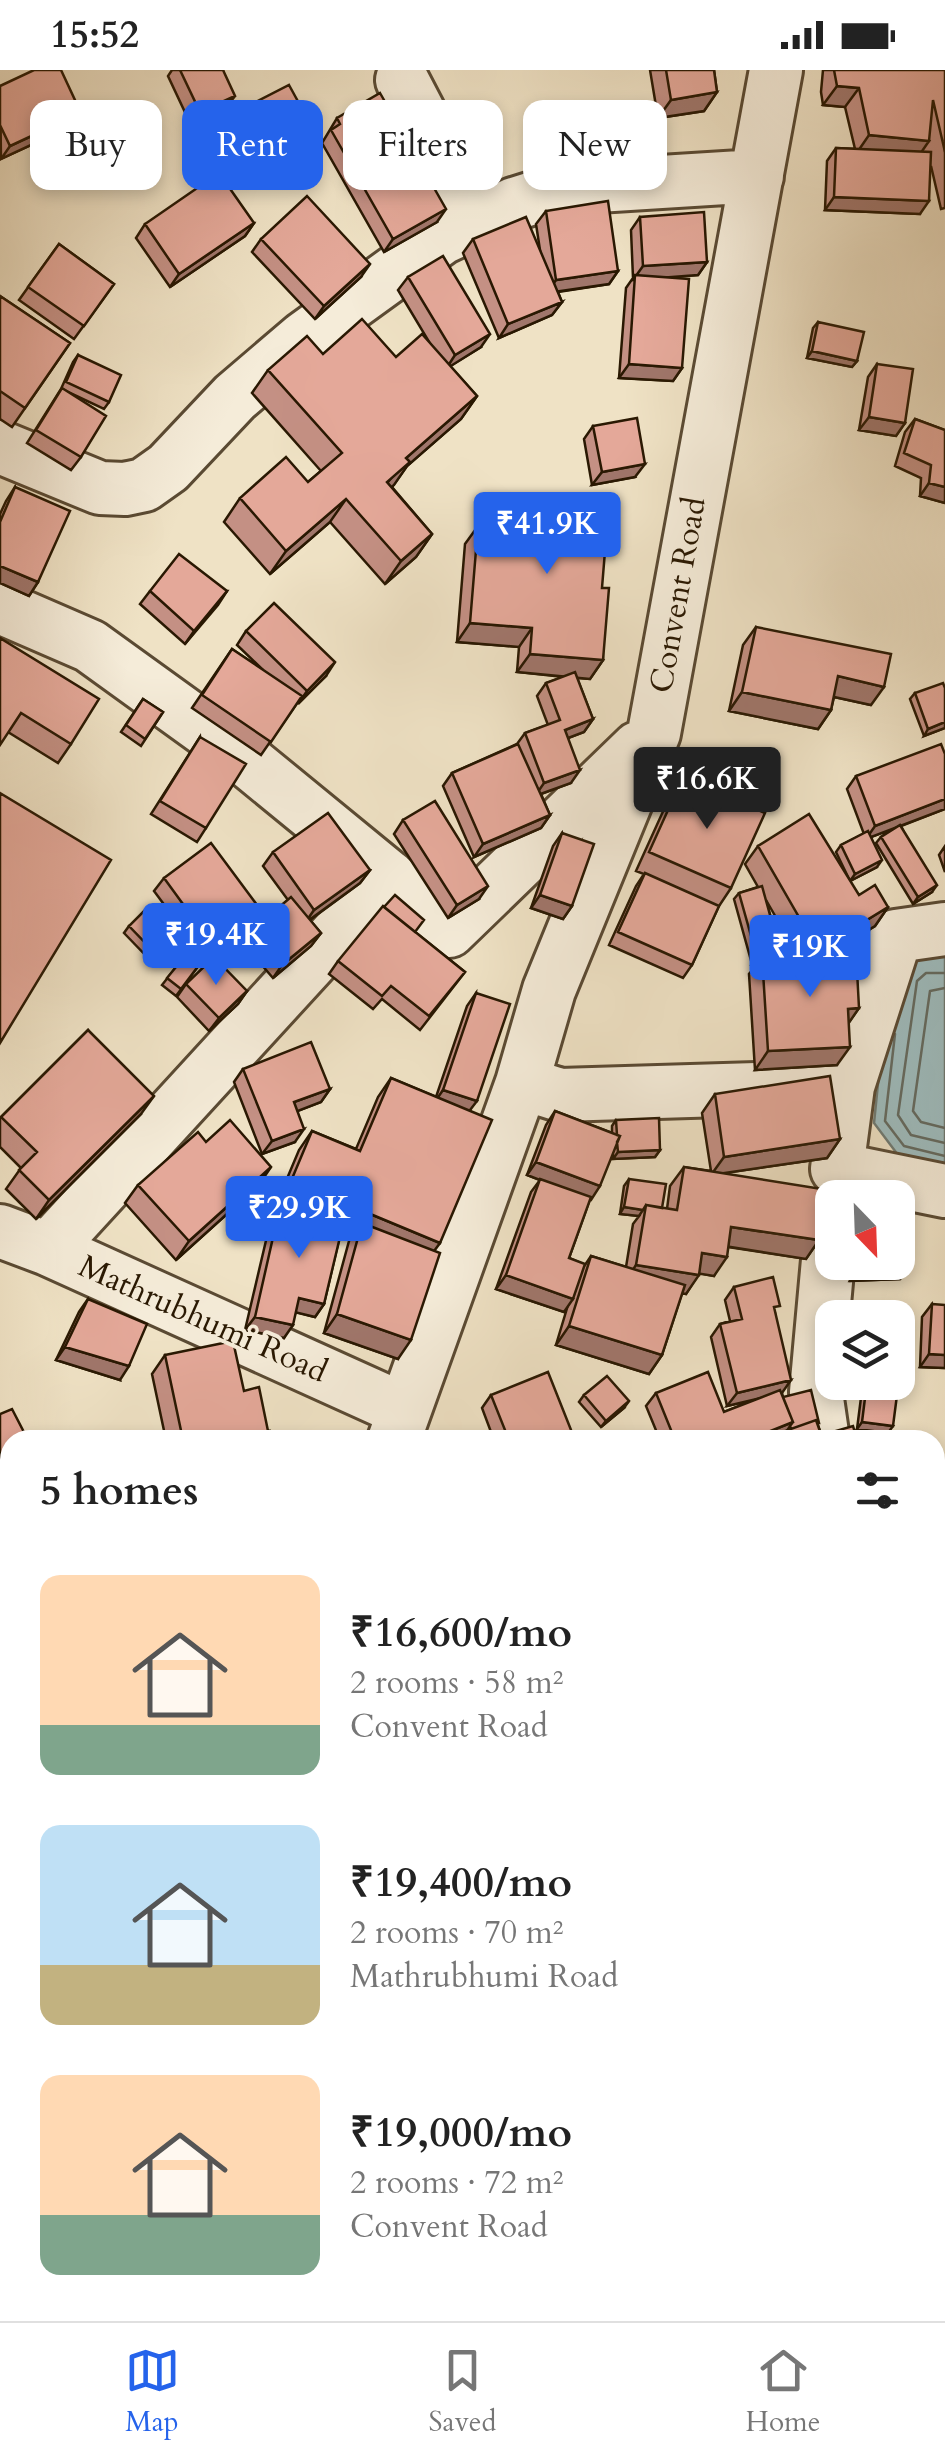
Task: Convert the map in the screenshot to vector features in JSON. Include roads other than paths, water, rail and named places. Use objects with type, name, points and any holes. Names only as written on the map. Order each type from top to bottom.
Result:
[{"type":"street","name":"Convent Road","points":[[399,1425],[522,1083],[548,990],[654,732],[776,70]]},
{"type":"street","points":[[402,80],[476,222]]},
{"type":"street","points":[[2,455],[100,488],[144,485],[168,468],[235,397],[304,338],[442,238],[514,204],[565,188],[756,176]]},
{"type":"street","points":[[0,607],[90,646],[234,750],[449,931],[654,732]]},
{"type":"street","points":[[48,1249],[389,877]]},
{"type":"street","points":[[837,1180],[848,1086],[896,936],[945,929]]},
{"type":"street","points":[[522,1083],[560,1095],[848,1086]]},
{"type":"street","points":[[915,1192],[945,1191]]},
{"type":"street","name":"Mathrubhumi Road","points":[[0,1231],[48,1249],[399,1425]]},
{"type":"street","points":[[821,1430],[816,1392],[827,1280]]},
{"type":"water","points":[[945,950],[945,1166],[898,1155],[874,1123],[896,966]]}]
